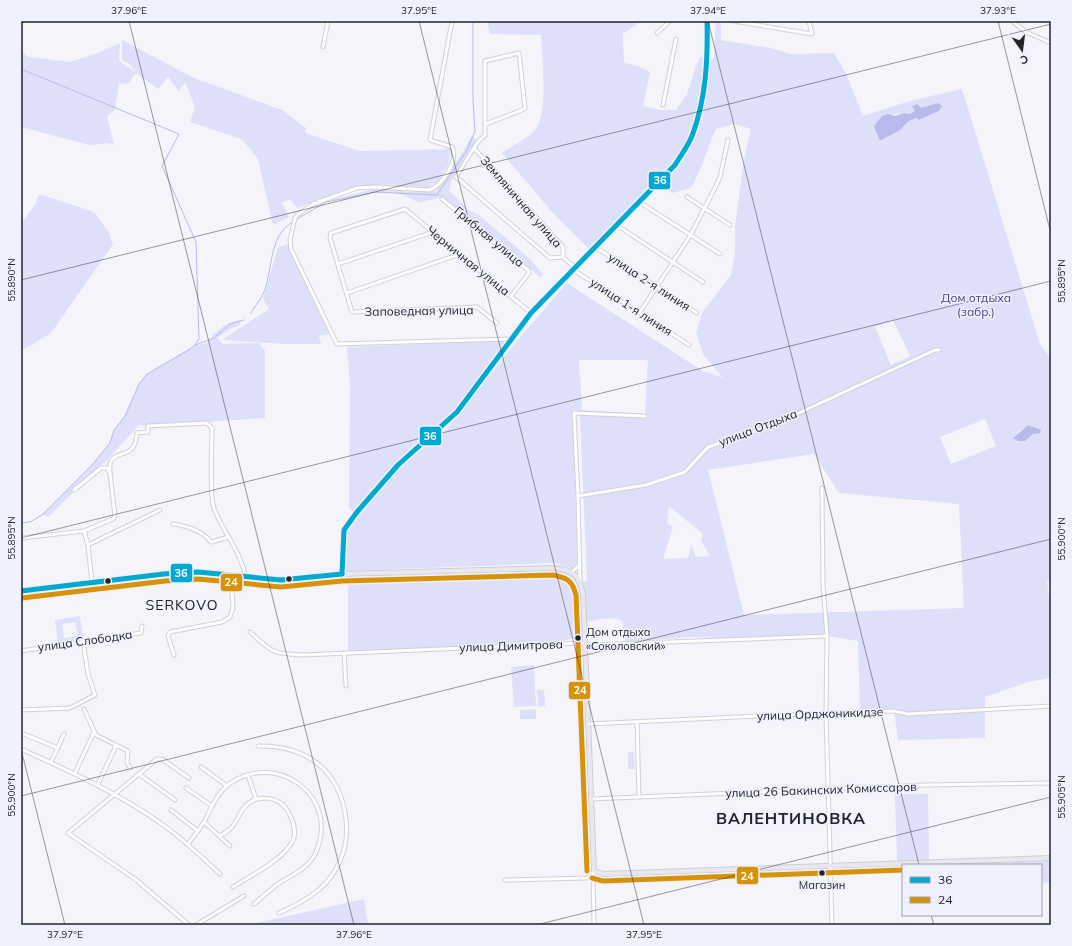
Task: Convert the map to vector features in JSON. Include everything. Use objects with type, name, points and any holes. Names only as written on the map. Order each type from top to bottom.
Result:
[{"type":"main road","points":[[21,590],[164,574],[198,572],[246,578],[286,579],[342,574],[554,568],[572,572],[580,582],[583,594],[594,871],[603,874],[1051,858]]},
{"type":"street","points":[[323,47],[328,21]]},
{"type":"street","points":[[452,21],[430,140],[452,147],[455,151],[453,160],[441,182],[435,188],[429,190],[364,187],[332,196],[313,204],[295,218],[290,240],[291,249],[336,344],[511,339]]},
{"type":"street","points":[[657,33],[670,21]]},
{"type":"street","points":[[342,574],[342,544],[344,530],[351,520],[398,465],[457,412],[531,313],[573,268],[675,165],[692,137],[704,92],[708,64],[707,21]]},
{"type":"street","points":[[736,21],[812,34],[809,21]]},
{"type":"street","points":[[1012,21],[1026,32],[1051,44]]},
{"type":"street","points":[[663,105],[676,39]]},
{"type":"street","points":[[486,124],[519,112],[524,108],[519,53],[485,61],[485,135],[474,148],[456,177],[550,258],[563,257]]},
{"type":"street","points":[[640,312],[690,236],[704,209],[720,177],[728,140]]},
{"type":"street","name":"Земляничная улица","points":[[474,148],[563,247],[563,257]]},
{"type":"street","points":[[687,197],[730,225]]},
{"type":"street","name":"Грибная улица","points":[[442,199],[528,270],[527,275],[511,296]]},
{"type":"street","points":[[644,205],[720,254]]},
{"type":"street","name":"Черничная улица","points":[[405,209],[531,313]]},
{"type":"street","name":"Заповедная улица","points":[[405,209],[331,233],[330,238],[352,312],[477,307],[497,323]]},
{"type":"street","points":[[621,228],[703,282]]},
{"type":"street","points":[[338,264],[433,232]]},
{"type":"street","name":"улица 2-я линия","points":[[600,250],[697,313]]},
{"type":"street","points":[[347,293],[460,254]]},
{"type":"street","name":"улица 1-я линия","points":[[563,257],[573,268],[689,345]]},
{"type":"street","name":"улица Отдыха","points":[[578,496],[646,485],[685,472],[708,447],[773,425],[935,350],[940,350]]},
{"type":"street","points":[[580,582],[574,413],[645,416]]},
{"type":"street","points":[[21,538],[84,531],[113,519],[116,516],[110,473],[110,462],[114,458],[127,453],[136,443],[137,433],[148,432],[148,426],[207,423],[210,424],[212,428],[212,502],[242,561],[246,578]]},
{"type":"street","points":[[74,490],[101,468],[107,468],[110,473]]},
{"type":"street","points":[[822,488],[823,585],[827,636],[826,713],[832,866],[832,925]]},
{"type":"street","points":[[88,545],[160,510]]},
{"type":"street","points":[[173,524],[185,525],[202,533],[211,542],[229,537]]},
{"type":"street","points":[[84,531],[88,545],[92,582]]},
{"type":"street","points":[[572,572],[580,564]]},
{"type":"street","points":[[174,655],[168,636],[170,632],[222,622],[230,617],[233,608],[231,576]]},
{"type":"street","name":"улица Слободка","points":[[21,650],[141,633],[142,626]]},
{"type":"street","name":"улица Димитрова","points":[[250,632],[270,650],[276,653],[303,655],[585,643],[590,645],[631,644],[827,636]]},
{"type":"street","points":[[21,710],[70,708],[95,695],[88,674],[83,641]]},
{"type":"street","points":[[344,653],[346,686]]},
{"type":"street","name":"улица Орджоникидзе","points":[[588,724],[826,713],[894,711],[908,714],[1051,706]]},
{"type":"street","points":[[84,709],[96,736],[129,753],[126,761],[130,768]]},
{"type":"street","points":[[637,722],[639,797]]},
{"type":"street","points":[[75,774],[94,732]]},
{"type":"street","points":[[21,733],[26,733],[58,748]]},
{"type":"street","points":[[51,762],[64,734]]},
{"type":"street","points":[[98,784],[116,746]]},
{"type":"street","points":[[258,746],[274,746],[290,749],[305,755],[319,764],[330,776],[338,790],[345,816],[347,838],[343,855],[336,870],[326,884],[314,894],[302,902],[279,913]]},
{"type":"street","points":[[21,749],[98,784],[159,822],[188,844],[220,874]]},
{"type":"street","points":[[189,778],[160,759],[138,774],[115,795],[68,833],[134,879],[189,925]]},
{"type":"street","points":[[201,767],[227,786]]},
{"type":"street","points":[[188,844],[204,822],[212,806],[227,786],[248,774],[261,772],[275,772],[292,778],[310,795],[316,804],[322,827],[316,853],[302,870],[276,885],[254,904]]},
{"type":"street","points":[[138,774],[175,800]]},
{"type":"street","points":[[248,774],[256,799]]},
{"type":"street","name":"улица 26 Бакинских Комиссаров","points":[[590,799],[829,789],[1051,783]]},
{"type":"street","points":[[186,788],[212,806]]},
{"type":"street","points":[[220,836],[233,825],[242,809],[256,799],[271,799],[282,803],[289,814],[294,828],[294,840],[283,855],[233,887]]},
{"type":"street","points":[[171,810],[198,831]]},
{"type":"street","points":[[204,822],[230,846]]},
{"type":"street","points":[[505,880],[587,878],[594,871]]},
{"type":"street","points":[[594,871],[594,925]]},
{"type":"street","points":[[196,925],[244,896]]},
{"type":"green space","name":"Дом отдыха (забр.)","points":[[487,21],[642,21],[623,34],[624,63],[635,65],[650,72],[643,106],[661,110],[676,110],[687,94],[696,66],[701,56],[705,60],[714,58],[716,21],[721,21],[721,40],[771,48],[791,54],[834,53],[846,74],[863,116],[910,101],[962,89],[1040,344],[1051,359],[1051,580],[1047,581],[1049,600],[1051,600],[1051,678],[1028,682],[985,697],[985,738],[898,740],[894,711],[860,712],[858,641],[827,636],[756,639],[690,637],[626,642],[622,621],[619,619],[609,618],[585,623],[585,630],[577,637],[565,640],[561,643],[348,651],[348,579],[352,574],[495,574],[554,571],[572,573],[581,584],[587,580],[580,414],[573,409],[577,565],[573,569],[555,563],[346,571],[344,568],[345,538],[351,524],[400,468],[447,429],[517,341],[567,283],[701,370],[723,378],[703,354],[696,333],[702,313],[731,275],[735,253],[735,226],[744,160],[751,129],[735,124],[716,129],[691,188],[672,193],[657,178],[589,249],[552,212],[502,153],[533,133],[539,122],[542,111],[544,84],[541,35],[490,34]],"holes":[[[938,103],[939,111],[919,120],[916,118],[910,121],[900,130],[880,141],[888,114],[910,114],[921,108]],[[893,320],[910,356],[891,365],[875,327]],[[579,360],[648,360],[645,414],[582,410]],[[985,419],[996,446],[951,464],[940,437]],[[1028,425],[1040,433],[1016,434]],[[814,454],[839,493],[959,504],[964,608],[744,615],[708,470]],[[669,506],[703,534],[701,541],[710,556],[696,557],[691,544],[688,558],[663,559],[673,527],[667,523]]]},
{"type":"green space","points":[[122,40],[194,78],[282,110],[306,128],[305,132],[308,134],[360,151],[451,149],[448,165],[436,184],[432,183],[429,187],[372,185],[351,188],[297,208],[290,199],[282,203],[289,217],[273,225],[258,159],[241,139],[190,122],[195,107],[185,82],[179,91],[168,77],[158,89],[136,73],[128,84],[119,83],[115,110],[107,116],[114,145],[108,143],[90,145],[21,127],[21,52],[29,57],[70,62],[98,53],[120,43],[119,61],[135,72],[131,65],[122,60]]},
{"type":"green space","points":[[471,136],[477,140],[468,158],[451,181],[449,191],[469,210],[479,215],[530,259],[543,274],[540,277],[444,198],[419,203],[395,193],[373,192],[327,201],[374,189],[409,192],[436,191],[463,152]]},
{"type":"green space","points":[[39,194],[94,212],[108,231],[113,244],[51,333],[21,351],[21,219],[24,220],[36,203]]},
{"type":"green space","points":[[288,244],[330,334],[319,336],[321,344],[285,344],[222,340],[269,309],[263,299],[278,247]]},
{"type":"green space","points":[[241,320],[240,325],[232,328],[217,338],[223,344],[259,343],[265,351],[265,418],[148,426],[139,425],[106,461],[49,516],[42,515],[92,465],[110,443],[114,430],[125,416],[139,384],[147,374],[195,345],[207,343],[217,331],[226,325]]},
{"type":"green space","points":[[503,341],[506,343],[441,426],[409,450],[353,512],[349,507],[350,386],[347,347]]},
{"type":"green space","points":[[80,616],[83,639],[58,643],[55,620]],"holes":[[[75,622],[78,636],[64,638],[62,624]]]},
{"type":"green space","points":[[534,665],[536,706],[514,707],[511,667]]},
{"type":"green space","points":[[537,690],[544,690],[545,706],[538,707]]},
{"type":"green space","points":[[536,709],[536,719],[520,719],[520,710]]},
{"type":"green space","points":[[628,752],[634,752],[635,769],[628,769]]},
{"type":"green space","points":[[895,794],[928,794],[929,860],[897,861]]},
{"type":"green space","points":[[1051,861],[1051,882],[1042,883],[1042,864],[1013,864],[1014,862]]},
{"type":"green space","points":[[364,899],[368,925],[247,925]]},
{"type":"water","points":[[938,103],[942,106],[939,111],[919,120],[916,118],[910,121],[899,131],[880,141],[874,126],[882,116],[888,114],[895,116],[905,113],[910,114],[915,111],[912,106],[917,104],[921,108]]},
{"type":"water","points":[[1028,425],[1041,430],[1040,433],[1033,434],[1025,441],[1018,441],[1013,438]]},
{"type":"waterway","points":[[297,219],[326,202],[375,192],[437,195],[467,150],[475,131],[473,99],[473,21]]},
{"type":"waterway","points":[[21,69],[179,134],[162,166],[196,242],[199,339],[195,345],[187,351],[147,374],[139,384],[125,416],[114,430],[110,443],[92,465],[42,515],[30,522],[21,523]]},
{"type":"waterway","points":[[251,313],[262,297],[278,237],[291,223]]},
{"type":"waterway","points":[[195,345],[214,338],[230,324],[244,320]]},
{"type":"transit line","name":"36","points":[[342,574],[344,530],[357,512],[398,465],[457,412],[531,313],[675,165],[690,140],[697,122],[705,79],[707,21]]},
{"type":"transit line","name":"36","points":[[21,591],[164,574],[198,572],[281,580],[342,574]]},
{"type":"transit line","name":"24","points":[[22,598],[165,581],[198,579],[281,587],[342,581],[553,575],[562,577],[571,583],[576,595],[587,871]]},
{"type":"transit line","name":"24","points":[[592,878],[603,881],[902,870]]},
{"type":"place","name":"Дом отдыха «Соколовский»","points":[[578,638]]},
{"type":"place","name":"Магазин","points":[[822,873]]},
{"type":"district","name":"SERKOVO","points":[[182,605]]},
{"type":"district","name":"ВАЛЕНТИНОВКА","points":[[791,818]]}]
